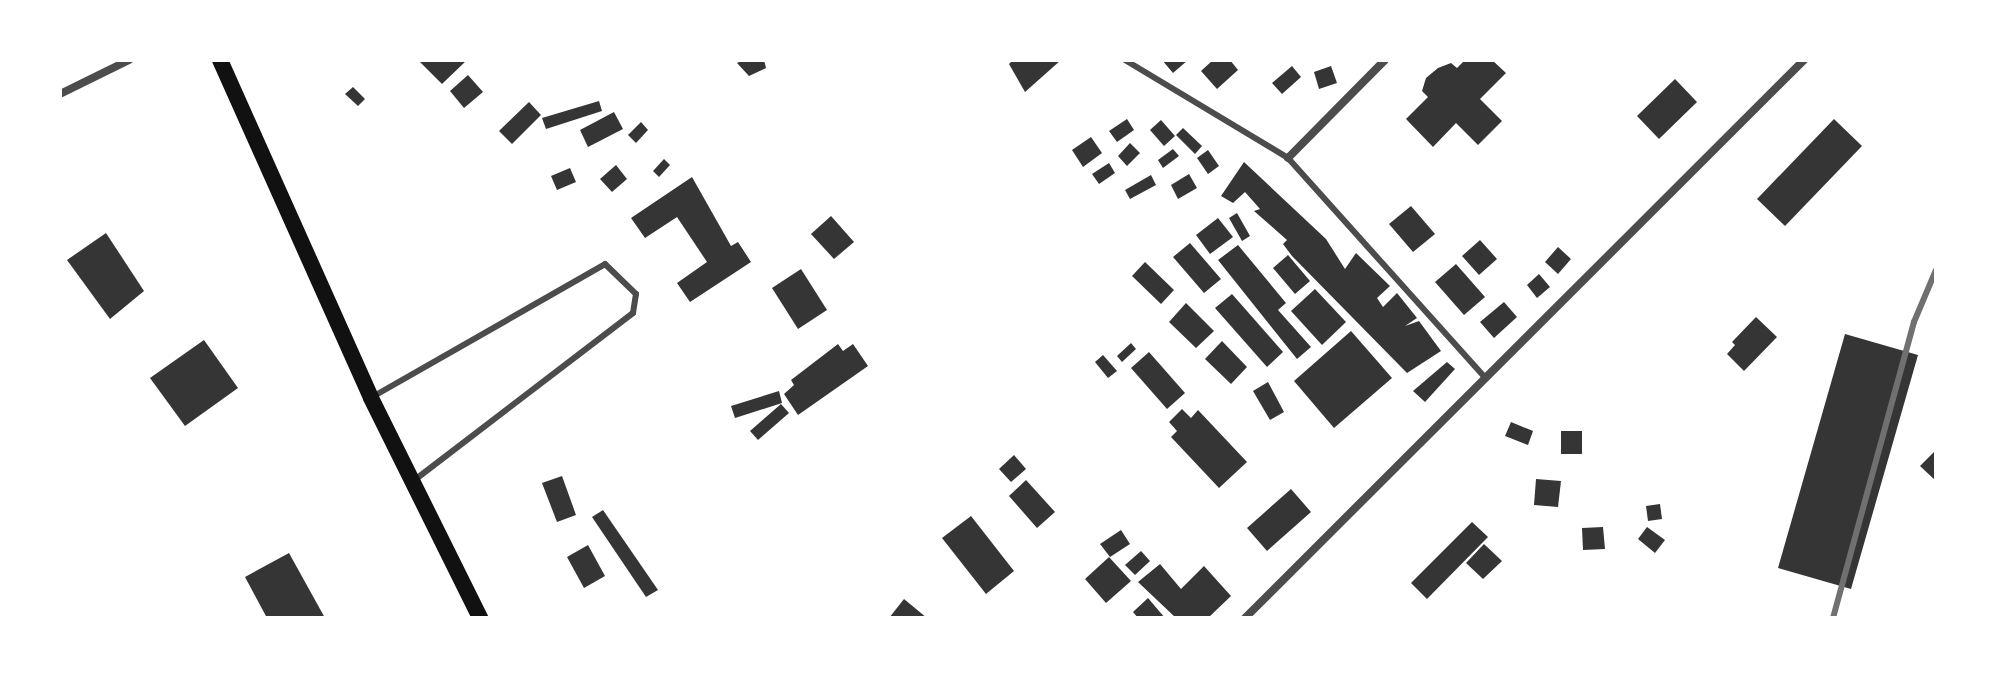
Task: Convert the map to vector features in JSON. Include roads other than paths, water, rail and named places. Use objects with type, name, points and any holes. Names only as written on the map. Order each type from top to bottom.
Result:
[{"type":"main road","points":[[220,60],[371,398],[480,618]]},
{"type":"street","points":[[60,94],[129,60]]},
{"type":"street","points":[[1288,158],[1385,60]]},
{"type":"street","points":[[1245,618],[1483,375],[1804,60]]},
{"type":"lane","points":[[1125,60],[1288,158],[1483,375]]},
{"type":"lane","points":[[371,398],[605,264],[636,294],[633,313],[412,482]]},
{"type":"railway","points":[[1833,618],[1914,322],[1936,270]]}]
